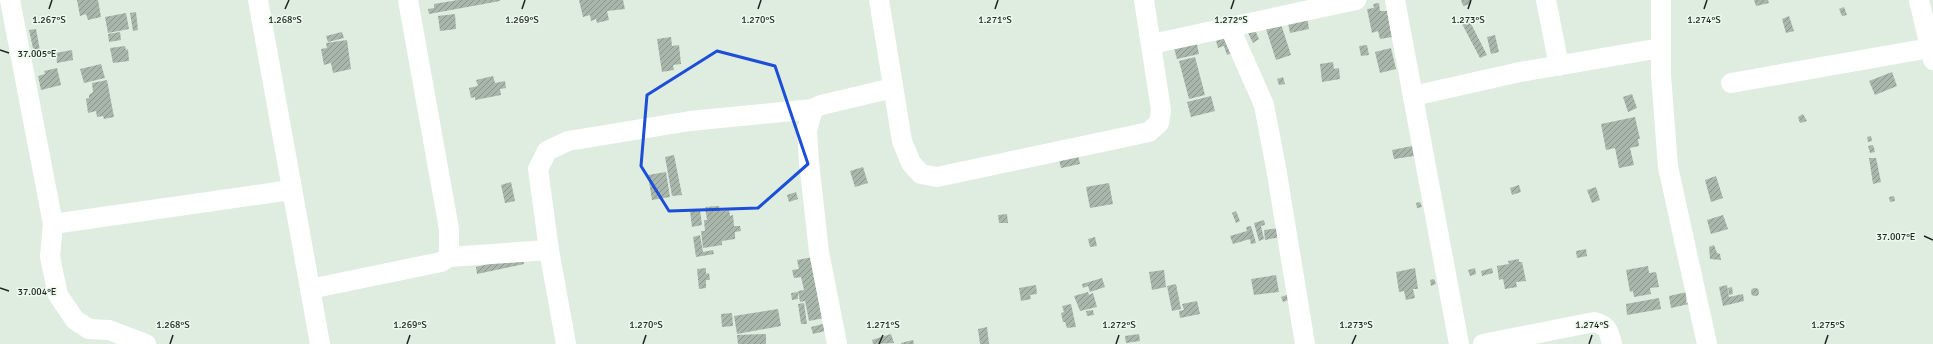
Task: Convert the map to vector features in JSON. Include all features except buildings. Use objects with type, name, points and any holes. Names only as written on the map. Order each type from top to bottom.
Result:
[{"type":"street","points":[[10,0],[53,224],[50,257],[58,295],[75,320],[89,329],[109,330],[146,344]]},
{"type":"street","points":[[258,0],[320,344]]},
{"type":"street","points":[[408,0],[449,229],[449,257]]},
{"type":"street","points":[[879,0],[902,141],[910,163],[922,174],[937,177],[1149,132],[1159,123],[1161,110],[1144,0]]},
{"type":"street","points":[[1152,44],[1356,0]]},
{"type":"street","points":[[1395,0],[1459,344]]},
{"type":"street","points":[[1546,0],[1559,66]]},
{"type":"street","points":[[1661,0],[1661,75],[1668,167],[1707,344]]},
{"type":"street","points":[[1731,83],[1931,55],[1919,0]]},
{"type":"street","points":[[1230,28],[1264,105],[1276,168],[1304,344]]},
{"type":"street","points":[[1412,96],[1559,66],[1661,48]]},
{"type":"street","points":[[566,344],[549,250],[538,169],[546,150],[568,141],[690,120],[813,109],[821,104],[893,88]]},
{"type":"street","points":[[813,109],[807,130],[808,162],[819,252],[837,344]]},
{"type":"street","points":[[53,224],[292,190]]},
{"type":"street","points":[[310,289],[441,262],[449,257],[549,250]]},
{"type":"street","points":[[1483,344],[1594,322],[1602,324],[1609,330],[1612,344]]},
{"type":"highlighted area","points":[[717,51],[775,66],[808,164],[758,208],[669,211],[641,166],[647,95]]}]
